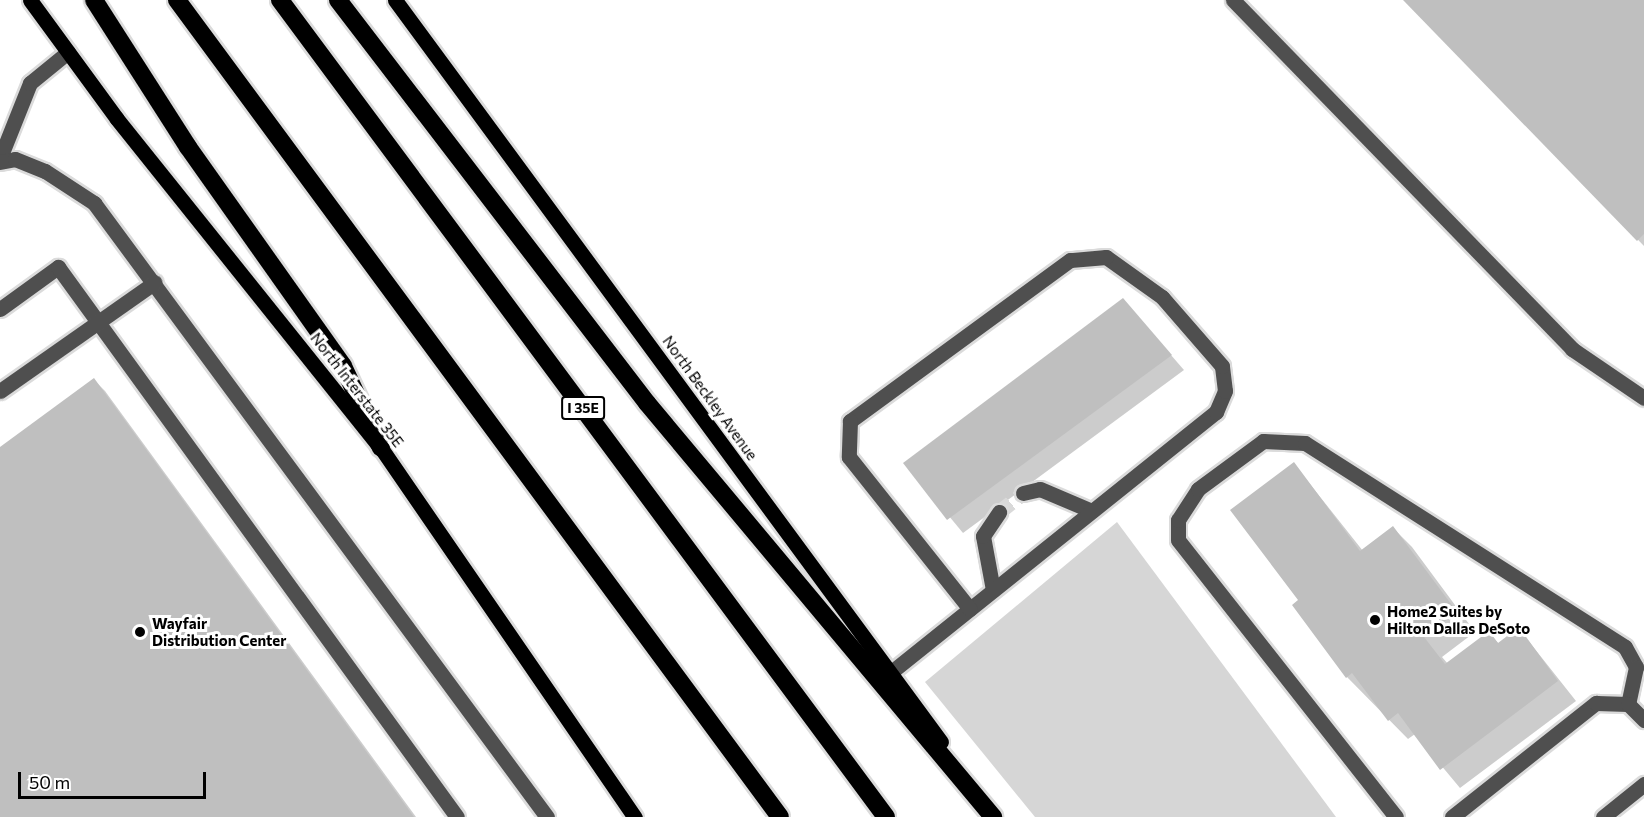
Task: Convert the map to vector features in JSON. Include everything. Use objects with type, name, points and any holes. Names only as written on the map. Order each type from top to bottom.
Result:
[{"type":"highway","points":[[94,0],[188,147],[342,366],[381,448]]},
{"type":"highway","points":[[177,0],[780,817]]},
{"type":"highway","name":"I 35E","points":[[280,0],[886,817]]},
{"type":"highway","points":[[338,0],[639,393],[995,817]]},
{"type":"main road","name":"North Interstate 35E","points":[[30,0],[68,52],[381,448],[635,817]]},
{"type":"main road","name":"North Beckley Avenue","points":[[395,0],[995,817]]},
{"type":"street","points":[[1233,0],[1572,349],[1644,398]]},
{"type":"street","points":[[68,52],[30,83],[0,160],[15,159],[73,185],[94,203],[155,282],[547,817]]},
{"type":"street","points":[[890,673],[970,609],[993,590],[1092,511],[1216,411],[1225,391],[1222,366],[1162,297],[1106,257],[1070,260],[850,421],[849,457],[970,609]]},
{"type":"street","points":[[0,309],[58,267],[457,817]]},
{"type":"street","points":[[0,391],[155,282]]},
{"type":"street","points":[[1396,817],[1178,540],[1178,520],[1198,489],[1263,441],[1305,443],[1625,647],[1635,667],[1628,704]]},
{"type":"street","points":[[1023,493],[1041,489],[1092,511]]},
{"type":"street","points":[[993,590],[983,536],[999,512]]},
{"type":"street","points":[[1452,817],[1596,703],[1628,704],[1644,720]]},
{"type":"street","points":[[1603,817],[1644,784]]},
{"type":"shaded area","points":[[1117,522],[1336,817],[1035,817],[925,682]]},
{"type":"building","points":[[1403,0],[1644,0],[1644,234],[1637,241]]},
{"type":"building","points":[[1123,298],[1172,355],[947,520],[903,463]]},
{"type":"building","name":"Wayfair Distribution Center","points":[[94,378],[414,817],[0,817],[0,447]]},
{"type":"building","name":"Home2 Suites by Hilton Dallas DeSoto","points":[[1294,462],[1360,551],[1393,526],[1457,612],[1424,637],[1445,664],[1489,631],[1498,643],[1519,627],[1558,681],[1440,770],[1398,713],[1388,721],[1352,673],[1346,678],[1292,605],[1298,600],[1230,510]]},
{"type":"tunnel","points":[[999,512],[1023,493]]},
{"type":"place","name":"Home2 Suites by Hilton Dallas DeSoto","points":[[1375,620]]},
{"type":"place","name":"Wayfair Distribution Center","points":[[140,632]]}]
